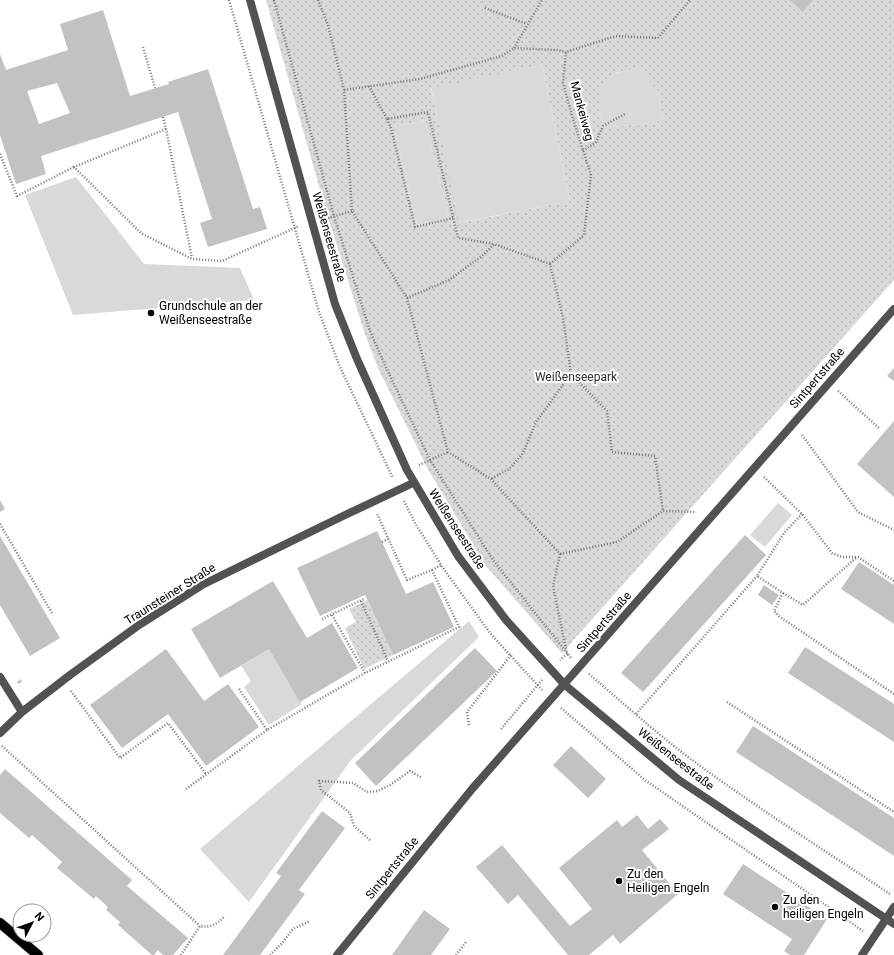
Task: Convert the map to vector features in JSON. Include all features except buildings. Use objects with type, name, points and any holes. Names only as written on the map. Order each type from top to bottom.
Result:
[{"type":"main road","points":[[0,923],[38,955]]},
{"type":"street","name":"Weißenseestraße","points":[[250,0],[335,304],[357,359],[413,483],[458,556],[506,620],[565,685],[679,780],[894,924]]},
{"type":"street","name":"Sintpertstraße","points":[[337,955],[472,789],[581,667],[894,309]]},
{"type":"street","name":"Traunsteiner Straße","points":[[0,733],[22,712],[63,681],[139,625],[202,584],[413,483]]},
{"type":"street","points":[[0,677],[22,712]]},
{"type":"street","points":[[862,955],[894,907]]},
{"type":"path","points":[[229,0],[319,312],[340,367],[399,490],[415,523],[441,565],[490,632],[551,700],[645,780],[873,938]]},
{"type":"path","points":[[274,0],[334,216],[370,330],[384,365],[430,460],[493,560],[567,654],[636,714],[698,764],[798,834],[894,897]]},
{"type":"path","points":[[318,0],[328,25],[344,90],[352,211],[407,298],[448,452],[491,479],[560,554]]},
{"type":"path","points":[[344,90],[420,79],[502,56],[514,48],[542,0]]},
{"type":"path","points":[[514,48],[557,50],[566,52],[616,36],[658,38],[690,0]]},
{"type":"path","points":[[485,8],[527,24]]},
{"type":"path","points":[[143,47],[155,88]]},
{"type":"path","name":"Mankeiweg","points":[[550,264],[584,235],[591,175],[563,84],[566,52]]},
{"type":"path","points":[[369,86],[391,128],[416,227],[453,218]]},
{"type":"path","points":[[387,119],[428,112],[458,238],[494,244],[550,264],[572,374],[607,411],[612,452],[654,456],[663,511]]},
{"type":"path","points":[[583,151],[596,142],[603,126],[625,114]]},
{"type":"path","points":[[163,117],[192,259]]},
{"type":"path","points":[[0,154],[17,196],[74,167],[166,129]]},
{"type":"path","points":[[74,167],[141,233],[192,259],[222,261],[272,238]]},
{"type":"path","points":[[334,216],[352,211]]},
{"type":"path","points":[[407,298],[449,280],[482,256],[494,244]]},
{"type":"path","points":[[491,479],[509,469],[523,454],[536,422],[572,374]]},
{"type":"path","points":[[829,382],[880,429]]},
{"type":"path","points":[[793,424],[858,512],[894,530]]},
{"type":"path","points":[[407,470],[448,452]]},
{"type":"path","points":[[755,467],[802,514],[832,553],[842,556],[858,557],[894,581]]},
{"type":"path","points":[[371,503],[407,580],[441,565]]},
{"type":"path","points":[[560,554],[617,542],[663,511],[715,513]]},
{"type":"path","points":[[636,714],[757,576],[784,533],[802,514]]},
{"type":"path","points":[[0,524],[52,613]]},
{"type":"path","points":[[382,542],[388,538]]},
{"type":"path","points":[[560,554],[553,586],[567,654]]},
{"type":"path","points":[[757,576],[803,605],[858,557]]},
{"type":"path","points":[[186,789],[267,730],[365,673],[459,627],[432,570]]},
{"type":"path","points":[[783,593],[774,611],[780,617],[894,694]]},
{"type":"path","points":[[322,619],[363,600],[388,661]]},
{"type":"path","points":[[332,614],[365,673]]},
{"type":"path","points":[[470,725],[468,712],[511,655]]},
{"type":"path","points":[[63,681],[120,758],[168,724],[206,774]]},
{"type":"path","points":[[501,729],[537,685]]},
{"type":"path","points":[[239,689],[267,730]]},
{"type":"path","points":[[727,702],[894,812]]},
{"type":"path","points":[[0,744],[200,926],[208,927],[218,923],[224,918]]},
{"type":"path","points":[[370,840],[354,826],[350,813],[321,790],[319,781],[353,783],[368,792],[378,791],[410,771],[422,778]]},
{"type":"path","points":[[270,955],[284,942],[293,929],[310,921]]},
{"type":"path","points":[[181,955],[200,926]]},
{"type":"path","points":[[456,955],[466,942]]},
{"type":"green space","name":"Weißenseepark","points":[[266,0],[894,0],[894,280],[562,653],[486,566],[429,471],[378,368],[365,334],[327,214]],"holes":[[[542,65],[570,201],[459,223],[431,88]],[[639,69],[658,91],[663,119],[636,126],[603,126],[599,111],[599,88],[615,73]],[[425,120],[449,217],[417,225],[394,127]]]},
{"type":"green space","points":[[542,65],[570,201],[458,223],[431,87]]},
{"type":"green space","points":[[639,69],[658,90],[663,119],[636,126],[603,126],[599,111],[599,88],[615,73]]},
{"type":"green space","points":[[425,120],[449,217],[417,225],[394,127]]},
{"type":"green space","points":[[76,177],[144,264],[240,268],[254,300],[73,315],[25,195]]},
{"type":"green space","points":[[778,503],[792,515],[765,547],[750,535]]},
{"type":"green space","points":[[367,600],[393,655],[364,669],[345,628],[356,622],[349,609]]},
{"type":"green space","points":[[469,621],[479,637],[351,760],[249,902],[200,849]]},
{"type":"green space","points":[[269,649],[302,704],[269,725],[244,687],[251,681],[241,666]]},
{"type":"place","name":"Grundschule an der Weißenseestraße","points":[[151,313]]},
{"type":"place","name":"Zu den Heiligen Engeln","points":[[619,881]]},
{"type":"place","name":"Zu den heiligen Engeln","points":[[775,907]]}]
